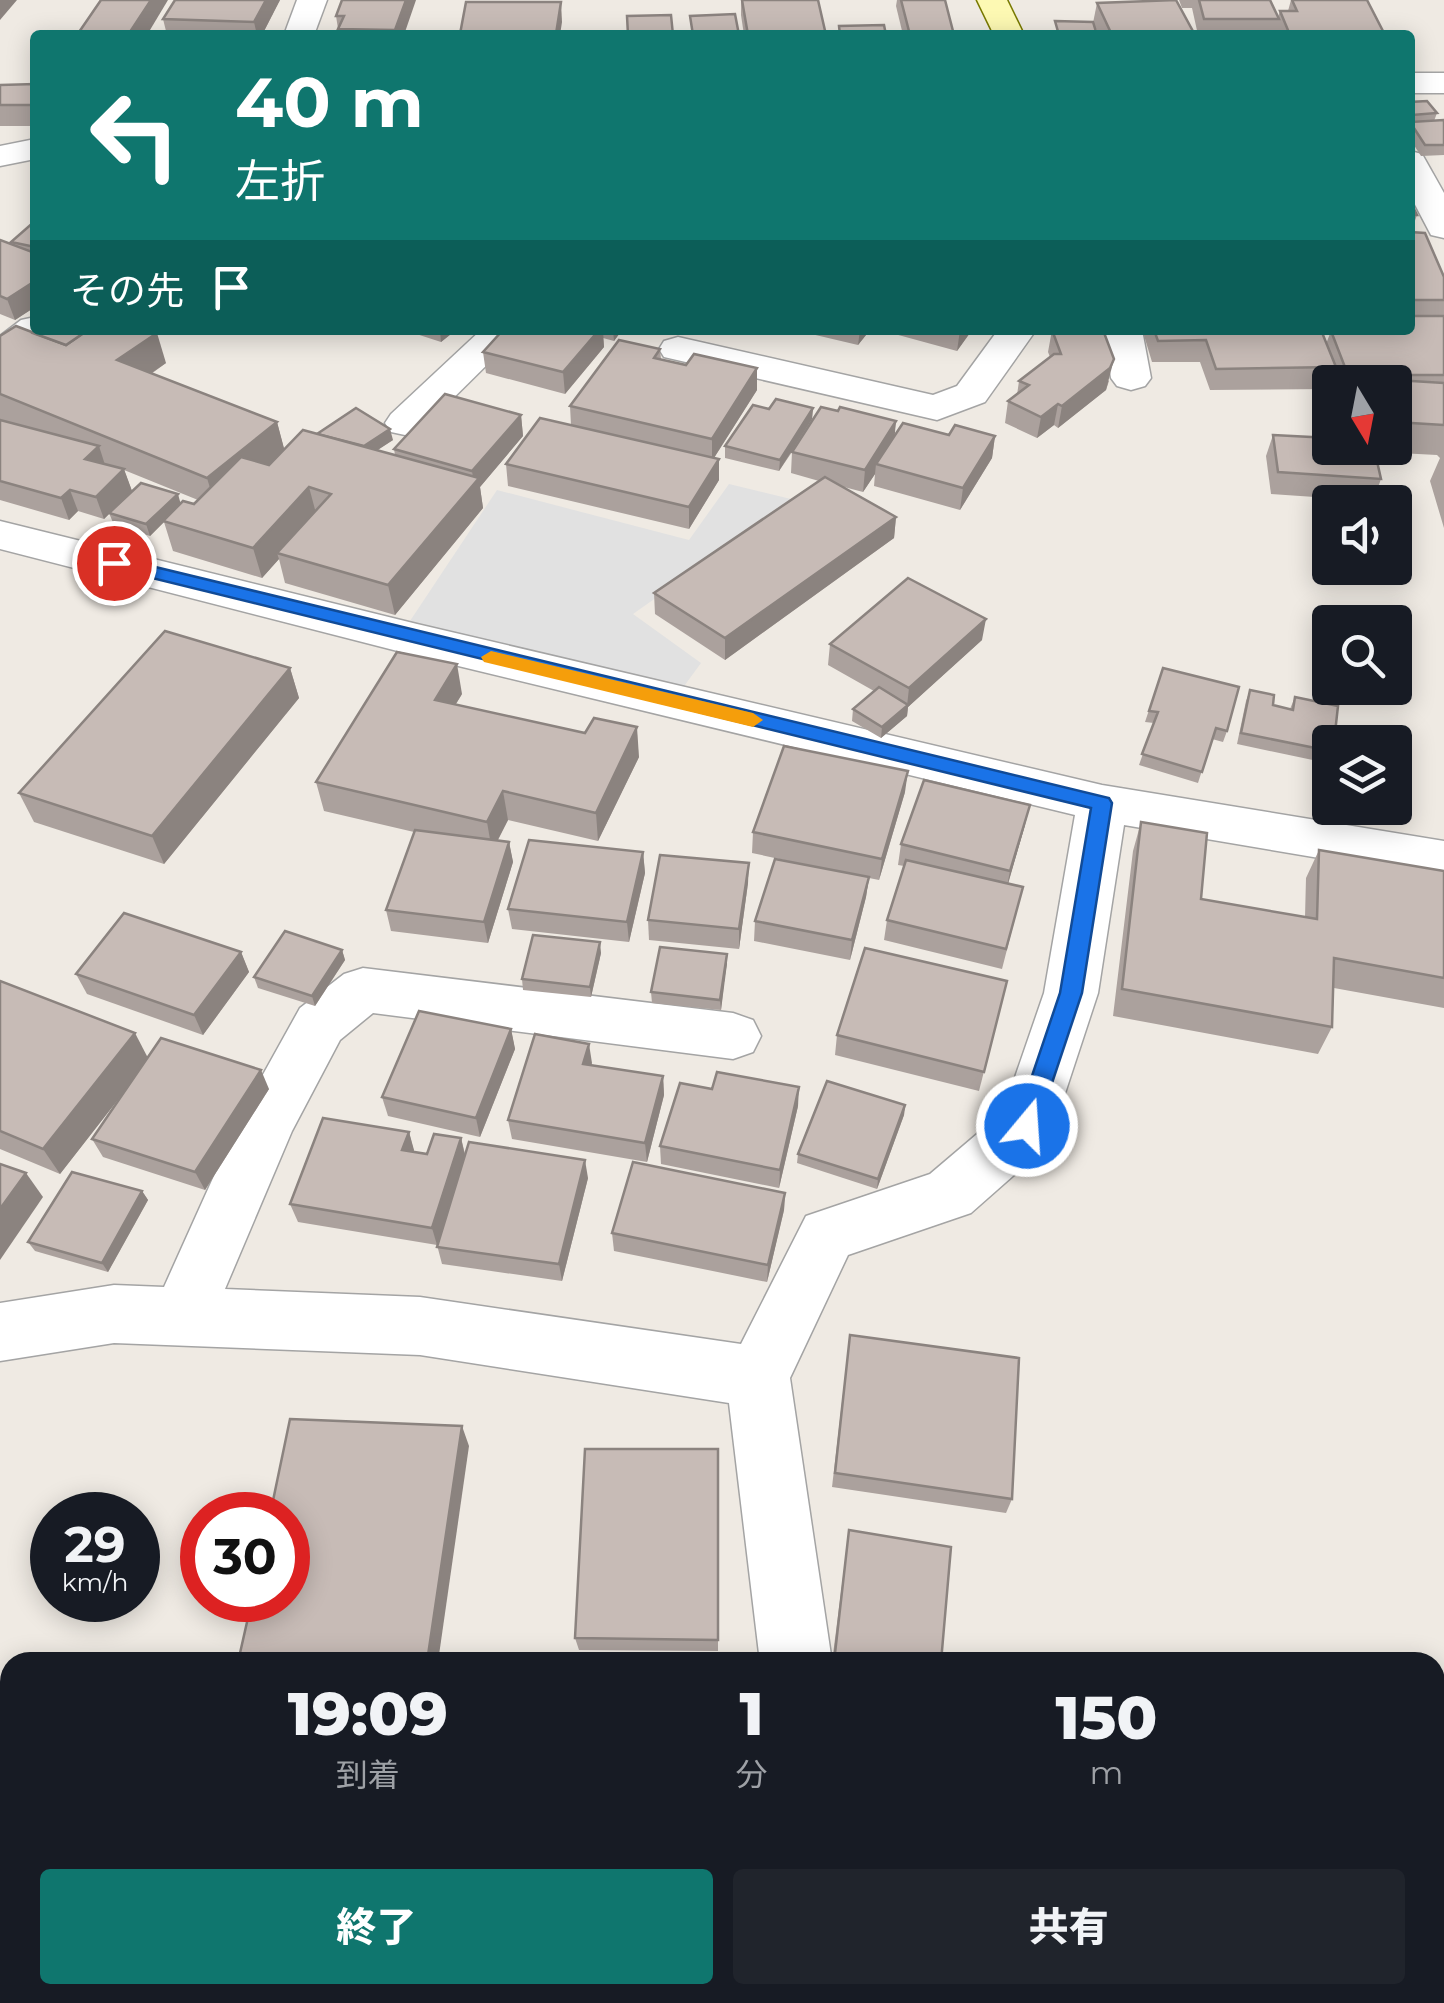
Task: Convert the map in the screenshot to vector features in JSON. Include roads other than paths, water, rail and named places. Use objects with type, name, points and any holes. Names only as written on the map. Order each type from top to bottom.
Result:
[{"type":"street","points":[[302,30],[312,0]]},
{"type":"street","points":[[992,0],[1006,30]]},
{"type":"street","points":[[1415,84],[1444,83]]},
{"type":"street","points":[[0,156],[30,150]]},
{"type":"street","points":[[1415,170],[1444,227]]},
{"type":"street","points":[[0,355],[30,332]]},
{"type":"street","points":[[405,423],[499,335]]},
{"type":"street","points":[[678,348],[937,408],[971,394],[1013,335]]},
{"type":"street","points":[[1124,335],[1131,378]]},
{"type":"street","points":[[0,535],[1102,803],[1444,860]]},
{"type":"street","points":[[795,1652],[758,1377],[827,1236],[950,1194],[1027,1126],[1071,993],[1102,803]]},
{"type":"street","points":[[182,1316],[266,1125],[320,1024],[362,990],[733,1036]]},
{"type":"street","points":[[0,1332],[114,1314],[420,1326],[758,1377]]}]
